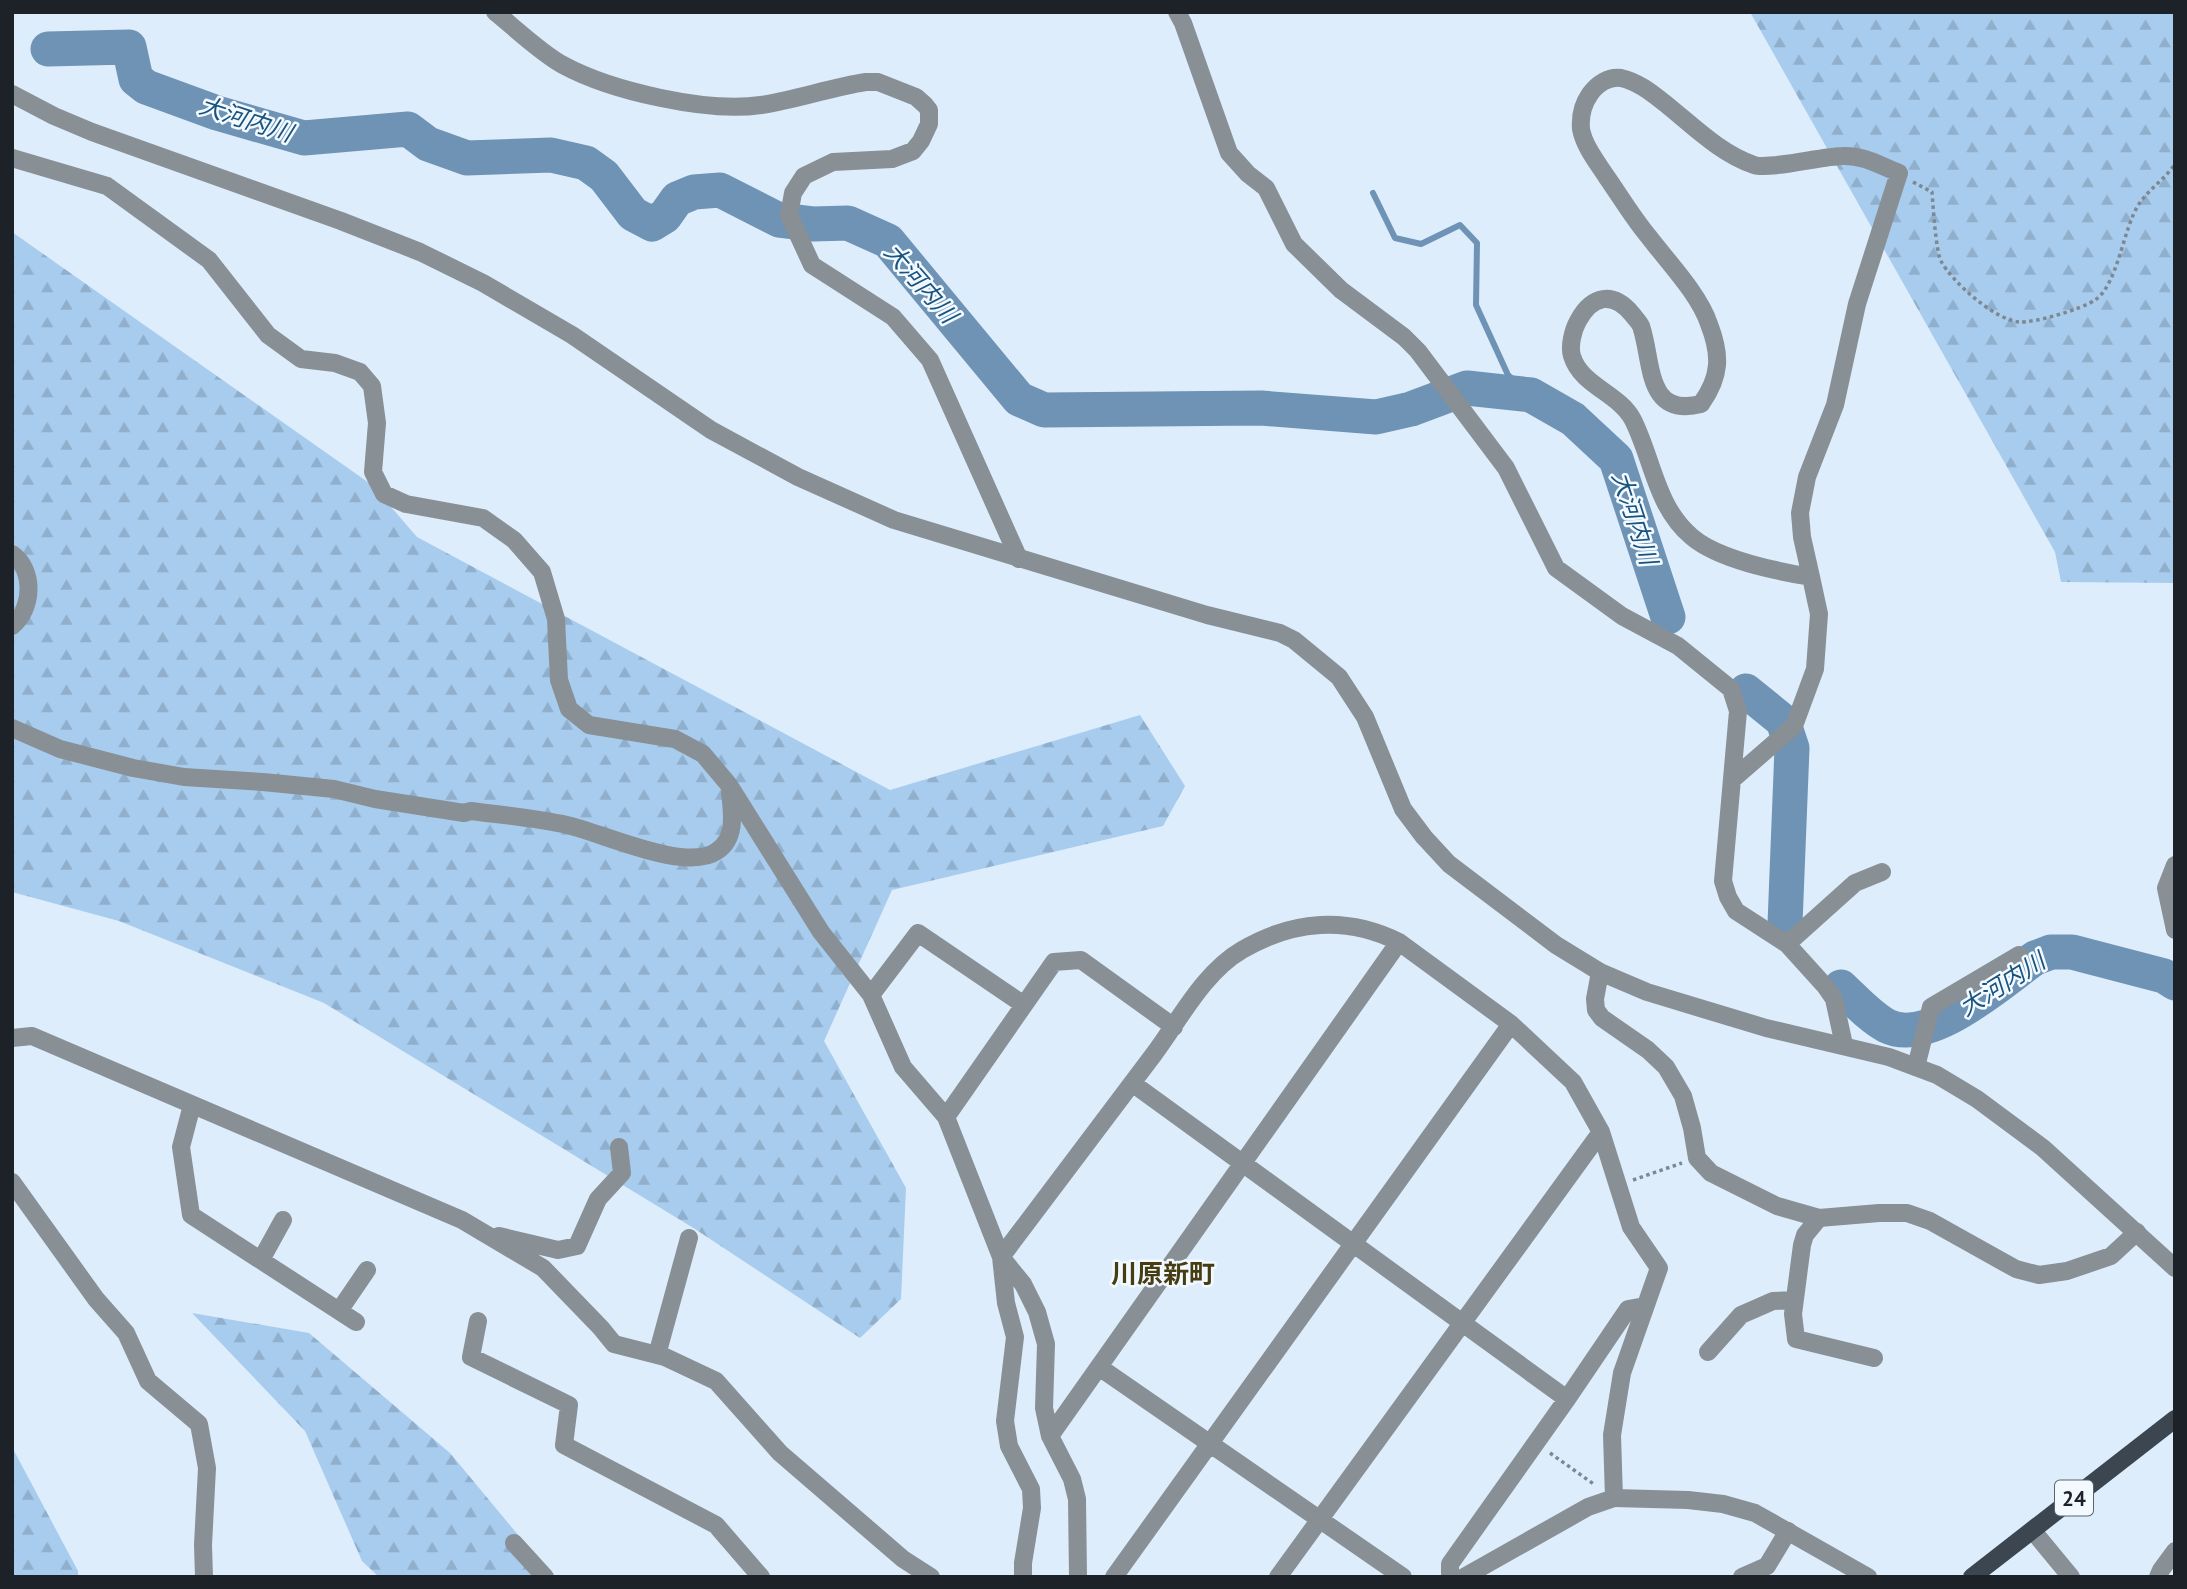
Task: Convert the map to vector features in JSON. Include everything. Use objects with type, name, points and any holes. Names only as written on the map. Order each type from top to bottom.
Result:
[{"type":"main road","name":"24","points":[[1972,1577],[2175,1419]]},
{"type":"street","points":[[495,12],[561,64],[593,78],[660,98],[717,107],[760,105],[866,82],[878,82],[916,97],[925,105],[929,110],[929,124],[913,151],[892,159],[834,162],[804,176],[793,193],[789,215],[812,265],[893,317],[930,360],[1020,559]]},
{"type":"street","points":[[1177,12],[1229,153],[1248,174],[1266,188],[1294,244],[1341,290],[1404,337],[1452,395],[1506,468],[1556,568],[1622,616],[1678,646],[1731,689],[1738,711],[1723,881],[1728,897],[1736,911],[1787,944],[1825,986],[1834,999],[1844,1045]]},
{"type":"street","points":[[1733,779],[1788,731],[1815,669],[1819,614],[1802,537],[1800,513],[1807,477],[1835,405],[1857,303],[1899,173],[1865,159],[1845,156],[1757,166],[1717,145],[1633,82],[1618,77],[1608,79],[1596,86],[1588,97],[1581,115],[1581,131],[1591,154],[1646,234],[1686,284],[1709,321],[1718,355],[1716,376],[1701,404],[1689,407],[1674,405],[1664,398],[1654,386],[1640,324],[1623,304],[1609,297],[1598,300],[1579,320],[1573,334],[1571,355],[1579,372],[1622,405],[1633,419],[1670,514],[1692,538],[1715,552],[1778,572],[1811,578]]},
{"type":"street","points":[[12,94],[45,112],[92,132],[420,252],[522,304],[711,430],[798,477],[894,520],[1208,615],[1280,633],[1294,640],[1339,677],[1346,687],[1365,717],[1403,809],[1424,837],[1449,864],[1556,945],[1600,972],[1647,992],[1766,1028],[1889,1057],[1937,1075],[1977,1099],[2032,1139],[2175,1268]]},
{"type":"street","points":[[12,158],[107,186],[209,260],[268,335],[301,359],[335,363],[360,372],[372,386],[377,423],[373,472],[384,494],[406,504],[483,519],[514,540],[542,572],[556,619],[559,680],[569,709],[589,725],[675,739],[703,754],[729,785],[821,932],[871,995],[903,1067],[946,1117],[1001,1257],[1006,1303],[1016,1336],[1006,1421],[1009,1446],[1031,1489],[1032,1508],[1023,1577]]},
{"type":"street","points":[[12,554],[22,562],[29,577],[28,597],[23,613],[12,626]]},
{"type":"street","points":[[12,728],[61,749],[133,768],[184,777],[334,789],[375,799],[464,813],[471,811],[566,825],[663,854],[694,859],[716,853],[728,842],[733,821],[729,785]]},
{"type":"street","points":[[2175,865],[2165,888],[2175,930]]},
{"type":"street","points":[[1787,944],[1855,883],[1882,872]]},
{"type":"street","points":[[1001,1257],[1174,1027],[1205,981],[1241,950],[1303,925],[1356,926],[1381,933],[1399,942],[1511,1024],[1573,1082],[1601,1132],[1631,1227],[1659,1268],[1622,1373],[1612,1435],[1614,1498]]},
{"type":"street","points":[[871,995],[918,933],[1024,1005]]},
{"type":"street","points":[[1050,1436],[1399,942]]},
{"type":"street","points":[[1916,1067],[1931,1007],[2020,955]]},
{"type":"street","points":[[946,1117],[1054,962],[1081,960],[1174,1027]]},
{"type":"street","points":[[1600,972],[1595,999],[1596,1010],[1602,1018],[1648,1050],[1666,1067],[1683,1096],[1697,1158],[1712,1173],[1777,1206],[1819,1218],[1907,1213],[1930,1221],[2016,1269],[2039,1275],[2067,1271],[2111,1256],[2137,1232]]},
{"type":"street","points":[[1114,1577],[1511,1024]]},
{"type":"street","points":[[12,1038],[32,1036],[462,1220],[543,1268],[614,1344],[657,1355],[716,1381],[780,1453],[903,1559],[932,1577]]},
{"type":"street","points":[[1132,1083],[1567,1399]]},
{"type":"street","points":[[192,1105],[181,1147],[191,1215],[356,1322]]},
{"type":"street","points":[[1278,1577],[1601,1132]]},
{"type":"street","points":[[482,1232],[558,1250],[577,1246],[598,1199],[622,1173],[620,1147]]},
{"type":"street","points":[[12,1182],[96,1299],[126,1333],[148,1381],[199,1424],[207,1468],[204,1577]]},
{"type":"street","points":[[1819,1218],[1805,1235],[1802,1245],[1793,1314],[1796,1339],[1874,1358]]},
{"type":"street","points":[[261,1260],[283,1220]]},
{"type":"street","points":[[657,1355],[689,1238]]},
{"type":"street","points":[[1001,1257],[1023,1284],[1037,1312],[1046,1344],[1044,1408],[1050,1436],[1072,1479],[1077,1499],[1078,1577]]},
{"type":"street","points":[[340,1311],[367,1269]]},
{"type":"street","points":[[1708,1352],[1741,1315],[1773,1301],[1794,1300]]},
{"type":"street","points":[[1450,1577],[1450,1564],[1628,1308],[1645,1306]]},
{"type":"street","points":[[478,1321],[471,1357],[569,1405],[564,1445],[716,1525],[761,1577]]},
{"type":"street","points":[[1099,1367],[1403,1577]]},
{"type":"street","points":[[1464,1577],[1588,1507],[1614,1498],[1688,1500],[1723,1504],[1755,1513],[1868,1577]]},
{"type":"street","points":[[1742,1577],[1767,1566],[1788,1531]]},
{"type":"street","points":[[2033,1531],[2071,1577]]},
{"type":"street","points":[[514,1543],[545,1577]]},
{"type":"street","points":[[2158,1577],[2175,1551]]},
{"type":"path","points":[[1899,173],[1932,192],[1940,260],[1968,293],[1997,315],[2019,322],[2058,315],[2096,299],[2110,282],[2124,237],[2139,204],[2175,164]]},
{"type":"path","points":[[1617,1185],[1697,1158]]},
{"type":"path","points":[[1536,1443],[1614,1498]]},
{"type":"green space","points":[[1750,12],[2175,12],[2175,583],[2061,582],[2055,552]]},
{"type":"green space","points":[[12,232],[372,485],[417,537],[890,790],[1140,715],[1185,786],[1163,826],[892,890],[824,1041],[906,1188],[901,1299],[860,1338],[695,1229],[324,1003],[119,921],[12,892]]},
{"type":"green space","points":[[192,1313],[309,1333],[450,1453],[553,1577],[379,1577],[362,1561],[305,1431]]},
{"type":"green space","points":[[12,1447],[78,1571],[78,1577],[12,1577]]},
{"type":"waterway","name":"大河内川","points":[[48,49],[129,47],[136,79],[146,87],[217,113],[304,138],[408,129],[428,144],[467,158],[551,155],[586,163],[604,176],[633,214],[652,224],[665,216],[677,199],[694,192],[720,190],[779,220],[813,224],[848,223],[888,241],[1019,399],[1044,410],[1261,408],[1376,417],[1411,409],[1467,388],[1531,395],[1573,419],[1616,459],[1668,617]]},
{"type":"waterway","points":[[1373,193],[1395,238],[1421,244],[1460,225],[1477,243],[1476,305],[1508,375],[1531,395]]},
{"type":"waterway","name":"大河内川","points":[[1746,691],[1783,721],[1792,748],[1785,924]]},
{"type":"waterway","name":"大河内川","points":[[1841,987],[1881,1022],[1904,1030],[1923,1028],[1944,1020],[1985,996],[2035,958],[2051,952],[2072,952],[2164,976],[2175,983]]},
{"type":"district","name":"川原新町","points":[[1163,1273]]}]
